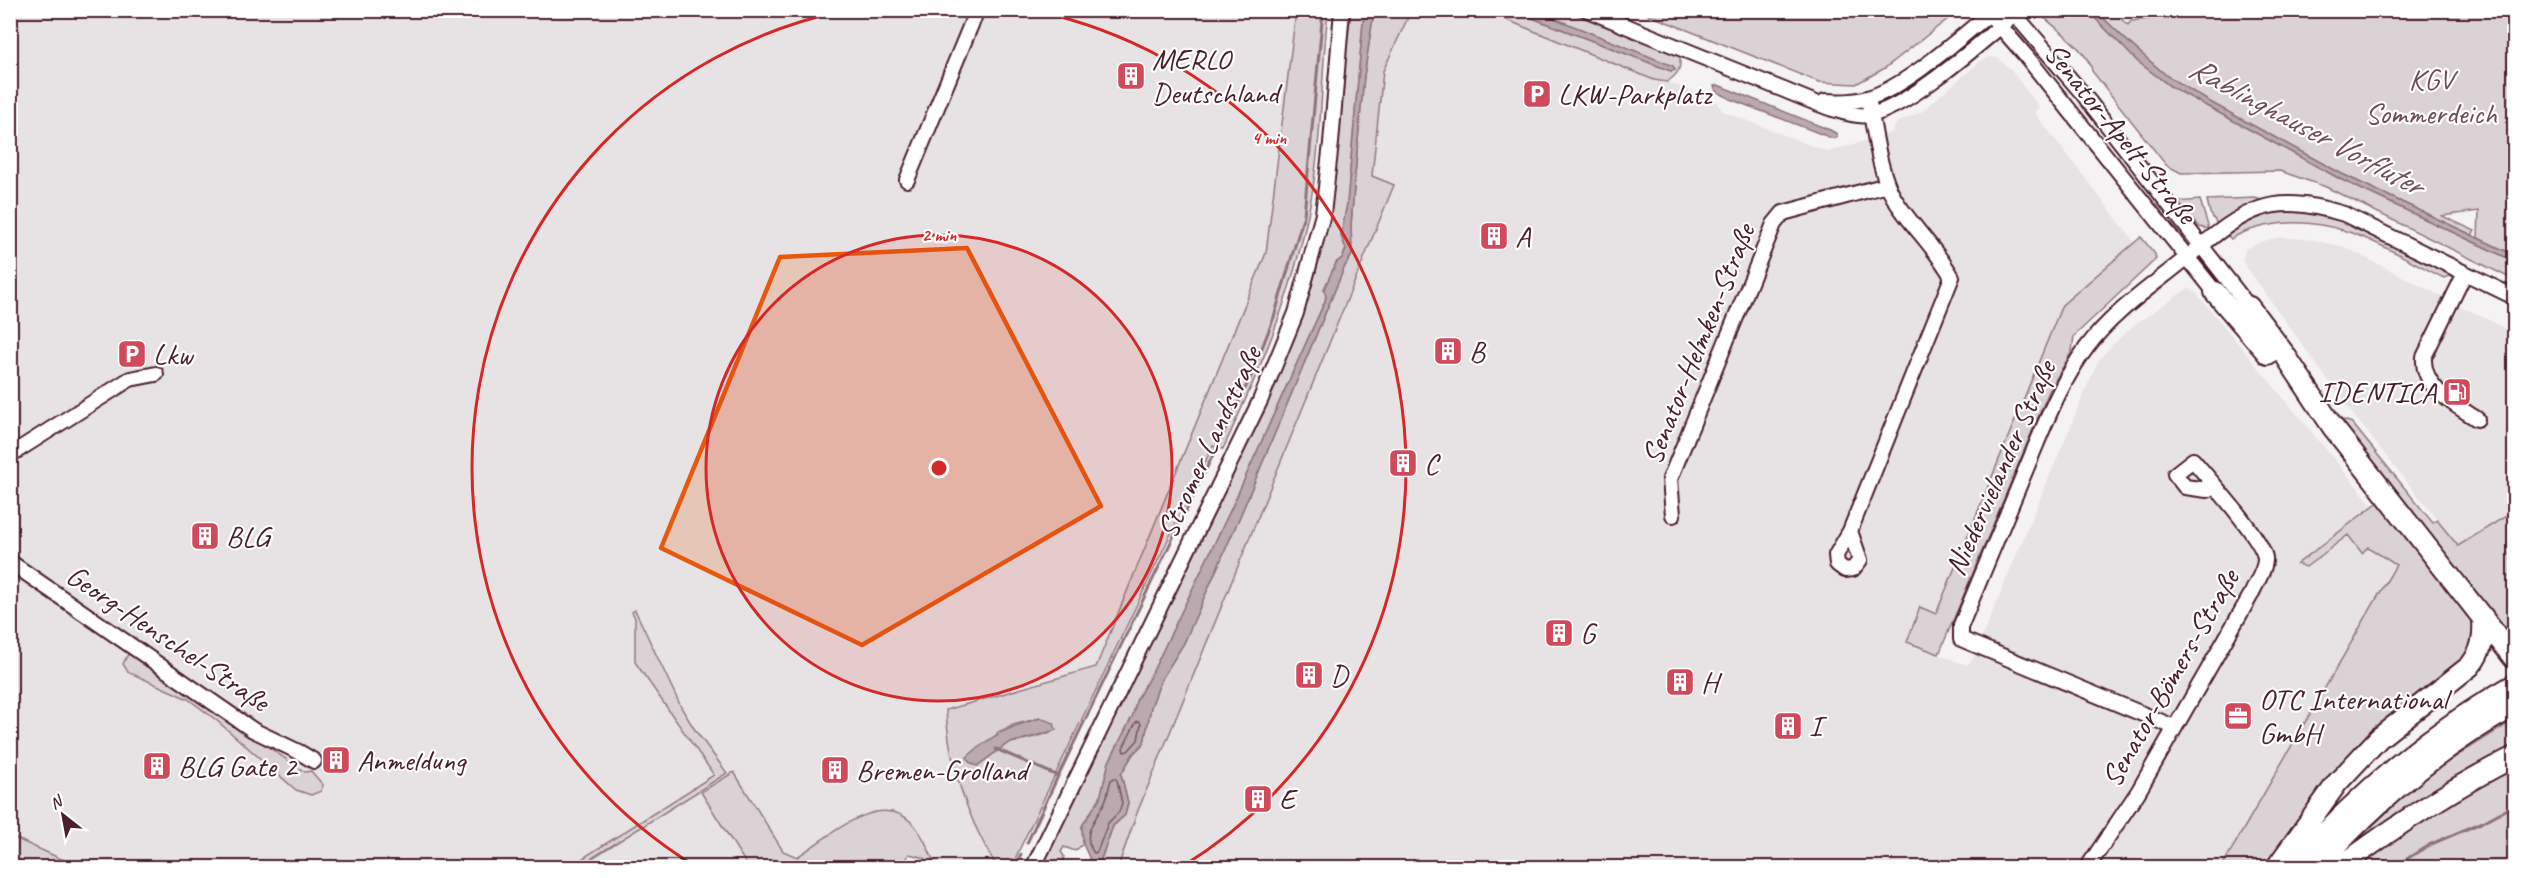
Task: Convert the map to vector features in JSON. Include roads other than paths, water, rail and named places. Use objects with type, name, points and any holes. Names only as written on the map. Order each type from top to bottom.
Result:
[{"type":"highway","points":[[2216,292],[2289,380],[2332,426],[2483,617],[2511,649]]},
{"type":"highway","points":[[2249,307],[2285,355],[2332,426]]},
{"type":"highway","points":[[2276,867],[2337,783],[2379,738],[2470,666],[2478,656],[2484,641],[2483,617]]},
{"type":"highway","points":[[2293,867],[2352,804],[2416,750],[2457,719],[2514,685]]},
{"type":"highway","points":[[2316,867],[2363,818],[2424,764],[2482,724],[2514,706]]},
{"type":"highway","points":[[2339,867],[2420,809],[2474,777],[2514,758]]},
{"type":"street","points":[[907,180],[977,10]]},
{"type":"street","name":"Stromer Landstraße","points":[[1032,867],[1260,401],[1296,313],[1323,214],[1342,10]]},
{"type":"street","name":"Senator-Apelt-Straße","points":[[1588,10],[1808,99],[1857,116],[1871,115],[1917,91],[2000,27],[2013,12],[2090,103],[2202,245]]},
{"type":"street","name":"Senator-Apelt-Straße","points":[[1808,99],[1853,101],[1868,98],[1891,88],[1990,12],[2187,258],[2245,214],[2268,206],[2292,203],[2316,206],[2344,214],[2514,297]]},
{"type":"street","points":[[1850,531],[1952,277],[1944,262],[1894,199],[1887,185],[1868,98]]},
{"type":"street","name":"Senator-Helmken-Straße","points":[[1673,515],[1670,479],[1774,224],[1783,213],[1887,185]]},
{"type":"street","points":[[2202,245],[2249,307]]},
{"type":"street","points":[[2187,258],[2216,292]]},
{"type":"street","name":"Niedervielander Straße","points":[[2174,727],[1961,639],[1961,625],[2060,389],[2071,370],[2088,346],[2117,315],[2187,258]]},
{"type":"street","points":[[2465,273],[2424,357],[2423,368],[2429,381],[2446,399],[2477,419]]},
{"type":"street","points":[[10,455],[130,379],[156,374]]},
{"type":"street","name":"Senator-Bömers-Straße","points":[[2088,867],[2138,792],[2252,593],[2265,558],[2257,540],[2213,485]]},
{"type":"street","name":"Georg-Henschel-Straße","points":[[10,562],[254,730],[314,761]]},
{"type":"water","points":[[1364,11],[1374,11],[1364,76],[1357,151],[1351,225],[1352,255],[1345,266],[1184,643],[1161,680],[1151,707],[1144,743],[1133,754],[1121,774],[1128,803],[1125,815],[1113,826],[1099,864],[1092,864],[1083,844],[1082,826],[1100,798],[1109,762],[1133,715],[1136,701],[1153,671],[1231,509],[1325,301],[1324,289],[1336,263],[1343,257],[1346,249],[1341,236],[1347,204]]},
{"type":"water","points":[[1514,11],[1536,11],[1673,66],[1675,70],[1671,71]]},
{"type":"water","points":[[2088,11],[2096,11],[2167,76],[2208,101],[2342,174],[2514,255],[2514,261],[2342,180],[2170,86],[2137,61]]},
{"type":"water","points":[[1718,85],[1830,130],[1837,134],[1837,137],[1834,139],[1730,99],[1716,91],[1714,86]]},
{"type":"water","points":[[1040,718],[1054,723],[1056,730],[1007,744],[977,766],[969,762],[967,757],[993,737],[1009,728]]},
{"type":"waterway","points":[[996,749],[1058,776],[1251,376],[1274,317],[1304,215],[1323,10]]},
{"type":"waterway","points":[[1027,843],[1058,776]]},
{"type":"waterway","points":[[2392,868],[2429,845],[2483,822],[2514,805]]},
{"type":"waterway","points":[[1014,868],[1021,854]]},
{"type":"place","name":"MERLO Deutschland","points":[[1131,76]]},
{"type":"place","name":"LKW-Parkplatz","points":[[1537,94]]},
{"type":"place","name":"A","points":[[1494,236]]},
{"type":"place","name":"B","points":[[1448,351]]},
{"type":"place","name":"Lkw","points":[[132,354]]},
{"type":"place","name":"IDENTICA","points":[[2457,392]]},
{"type":"place","name":"C","points":[[1403,463]]},
{"type":"place","name":"BLG","points":[[205,536]]},
{"type":"place","name":"G","points":[[1559,633]]},
{"type":"place","name":"D","points":[[1309,675]]},
{"type":"place","name":"H","points":[[1680,682]]},
{"type":"place","name":"OTC International GmbH","points":[[2238,716]]},
{"type":"place","name":"I","points":[[1788,726]]},
{"type":"place","name":"Anmeldung","points":[[336,760]]},
{"type":"place","name":"BLG Gate 2","points":[[157,766]]},
{"type":"place","name":"Bremen-Grolland","points":[[835,770]]},
{"type":"place","name":"E","points":[[1258,799]]},
{"type":"park label","name":"KGV Sommerdeich","points":[[2431,96]]},
{"type":"water label","name":"Rablinghauser Vorfluter","points":[[2306,126]]}]
